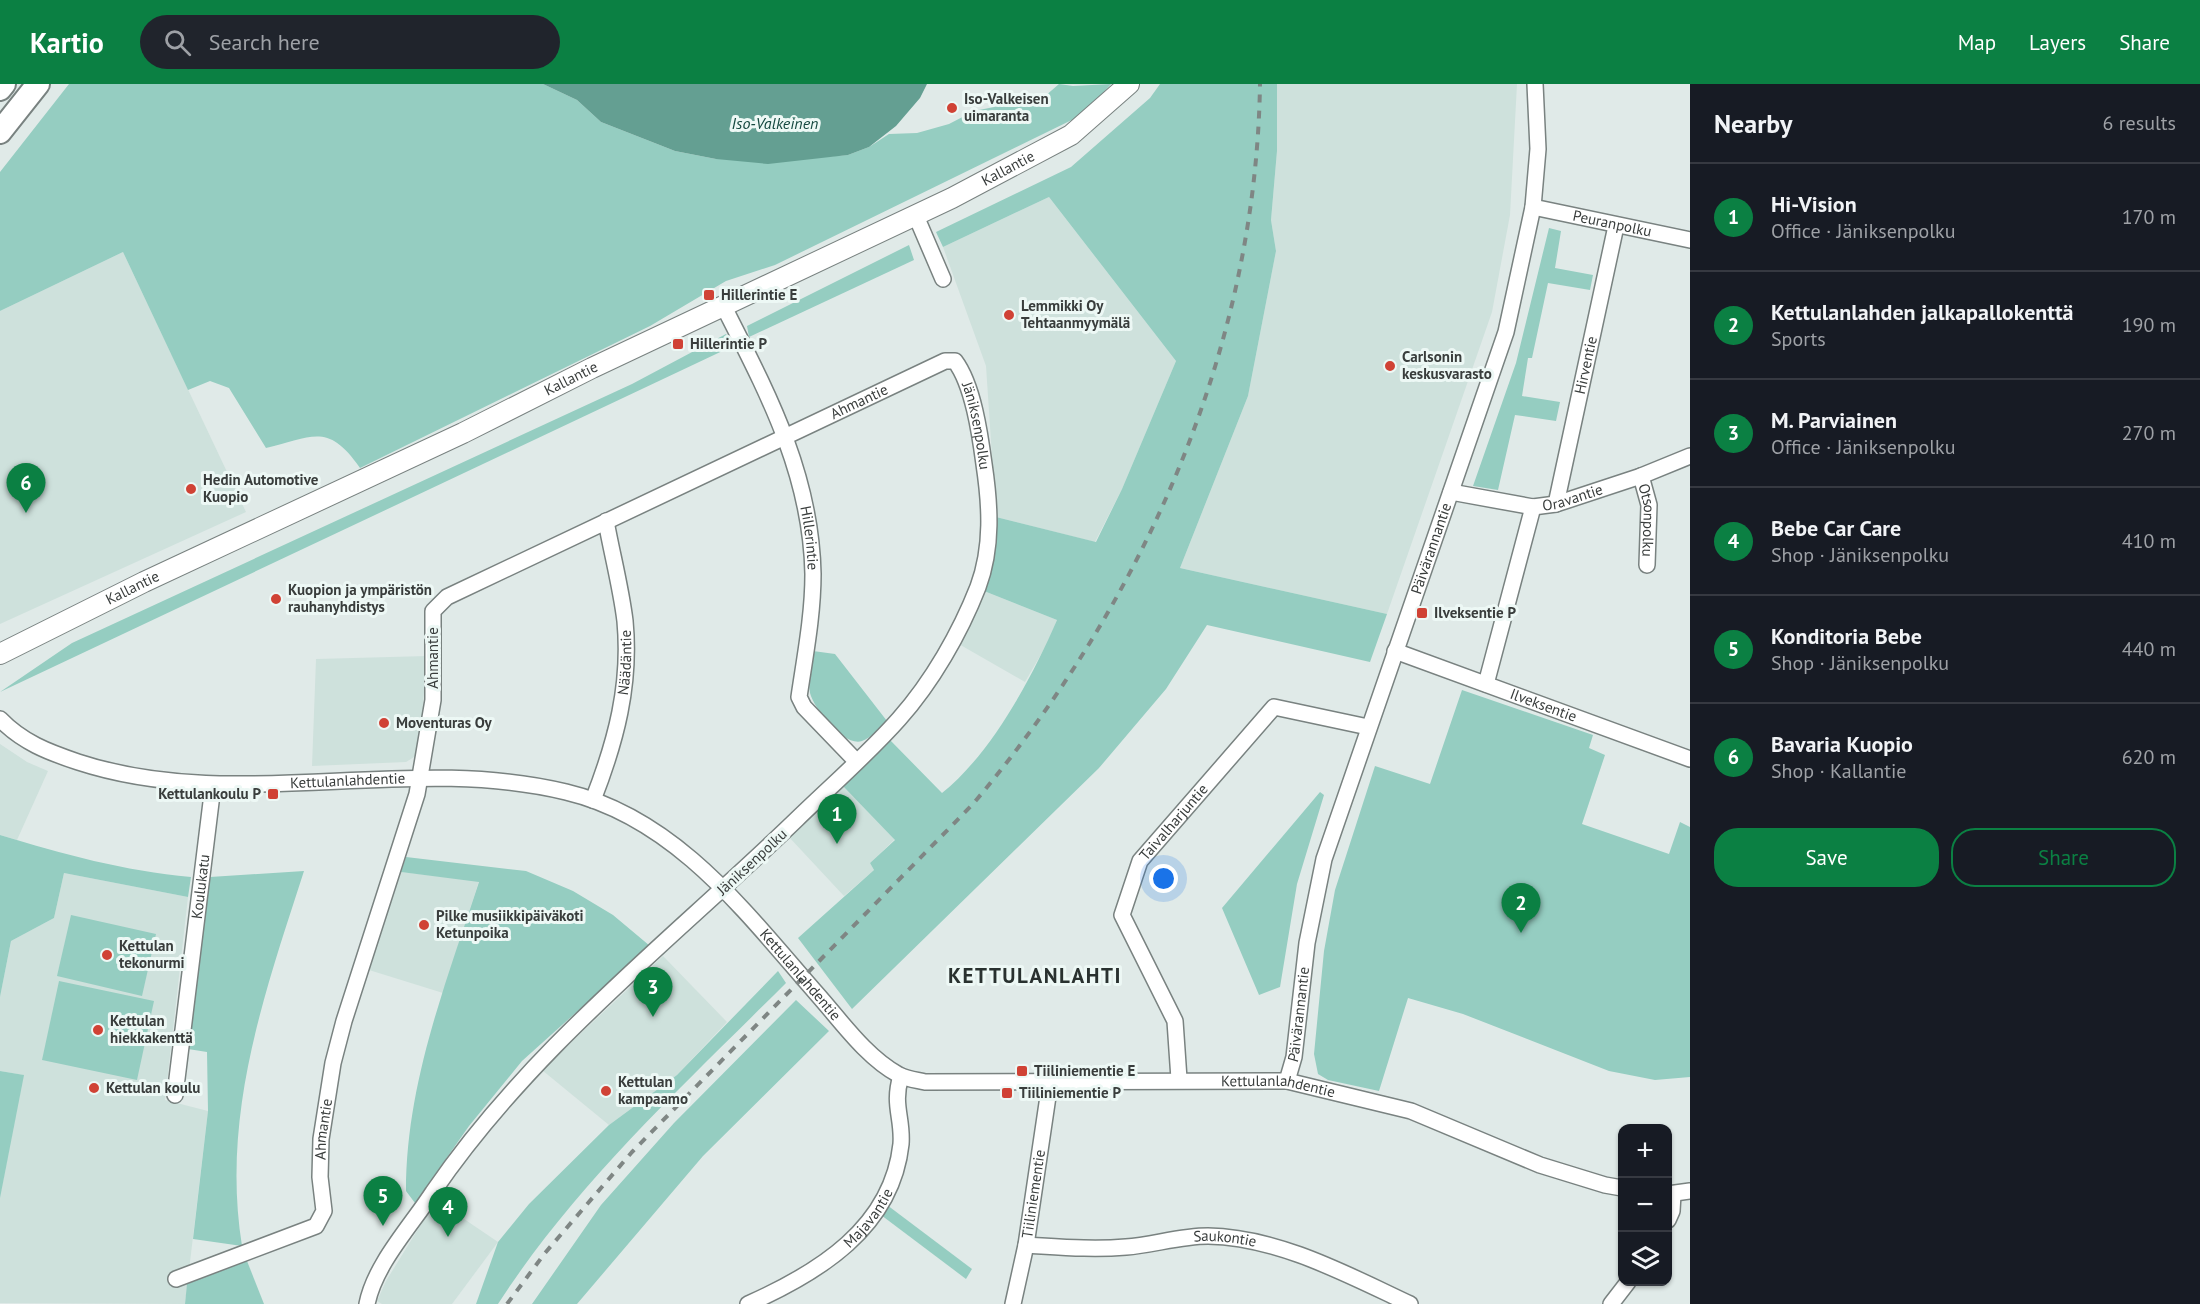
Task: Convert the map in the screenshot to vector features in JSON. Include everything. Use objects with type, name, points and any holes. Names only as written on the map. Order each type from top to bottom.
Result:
[{"type":"highway","points":[[0,89],[4,84]]},
{"type":"highway","points":[[0,132],[38,84]]},
{"type":"main road","name":"Kallantie","points":[[0,654],[144,582],[463,433],[602,363],[916,216],[1071,135],[1128,84]]},
{"type":"street","name":"Päivärannantie","points":[[1287,1081],[1294,1057],[1307,943],[1324,860],[1506,332],[1533,207],[1538,149],[1535,84]]},
{"type":"street","name":"Peuranpolku","points":[[1533,207],[1690,240]]},
{"type":"street","points":[[916,216],[943,279]]},
{"type":"street","name":"Hirventie","points":[[1556,504],[1616,226]]},
{"type":"street","name":"Hillerintie","points":[[724,307],[787,436],[803,489],[813,574],[799,697],[804,707],[856,761]]},
{"type":"street","name":"Ahmantie","points":[[176,1279],[316,1227],[321,1220],[324,1210],[320,1177],[321,1139],[333,1063],[420,779],[433,700],[433,611],[447,597],[945,361],[955,361]]},
{"type":"street","name":"Jäniksenpolku","points":[[367,1304],[370,1291],[389,1257],[465,1146],[499,1103],[559,1040],[724,888],[899,719],[938,664],[978,587],[986,558],[990,503],[981,442],[970,398],[955,361]]},
{"type":"street","name":"Oravantie","points":[[1451,492],[1533,507],[1556,504],[1641,476],[1690,456]]},
{"type":"street","name":"Otsonpolku","points":[[1641,476],[1649,505],[1647,565]]},
{"type":"street","points":[[1486,684],[1533,507]]},
{"type":"street","name":"Näädäntie","points":[[593,800],[612,753],[622,711],[626,650],[624,620],[606,521]]},
{"type":"street","name":"Ilveksentie","points":[[1395,651],[1690,759]]},
{"type":"street","name":"Taivalharjuntie","points":[[1179,1079],[1175,1021],[1122,915],[1140,861],[1274,707],[1368,727]]},
{"type":"street","name":"Kettulanlahdentie","points":[[0,719],[13,732],[45,751],[132,776],[213,786],[420,779],[520,782],[593,800],[628,816],[666,838],[724,888],[853,1035],[884,1065],[901,1076],[924,1082],[1050,1083],[1179,1079],[1287,1081],[1411,1111],[1540,1165],[1618,1187]]},
{"type":"street","name":"Koulukatu","points":[[175,1095],[213,786]]},
{"type":"street","name":"Majavantie","points":[[748,1304],[789,1286],[838,1254],[871,1220],[895,1174],[901,1142],[896,1094],[901,1076]]},
{"type":"street","name":"Tiiliniementie","points":[[1013,1304],[1026,1245],[1050,1083]]},
{"type":"street","points":[[1672,1194],[1690,1191]]},
{"type":"street","name":"Saukontie","points":[[1026,1245],[1080,1249],[1128,1247],[1208,1236],[1250,1241],[1303,1257],[1410,1304]]},
{"type":"street","points":[[1611,1304],[1624,1286]]},
{"type":"shaded area","points":[[69,84],[543,84],[577,100],[601,122],[675,151],[716,159],[809,158],[848,155],[869,147],[889,134],[917,133],[949,124],[974,111],[1044,97],[1059,84],[1073,86],[1111,84],[1084,114],[775,265],[726,281],[650,326],[360,468],[349,453],[329,439],[308,437],[266,448],[229,388],[210,381],[188,390],[123,252],[0,311],[0,172]]},
{"type":"shaded area","points":[[1160,84],[1277,84],[1277,151],[1271,220],[1276,251],[1248,396],[1180,568],[1387,614],[1370,662],[1207,625],[1166,689],[1099,768],[852,1009],[798,938],[874,870],[870,863],[895,840],[842,785],[890,740],[942,793],[977,758],[1023,690],[1057,620],[984,591],[994,555],[996,517],[1096,542],[1122,489],[1176,361],[1049,197],[943,247],[936,232],[1071,167],[1150,98]]},
{"type":"shaded area","points":[[1277,84],[1517,84],[1510,215],[1492,312],[1387,614],[1180,568],[1248,396],[1276,251],[1271,220],[1277,151]]},
{"type":"shaded area","points":[[1049,197],[1176,361],[1122,489],[1095,542],[996,517],[986,366],[943,247]]},
{"type":"shaded area","points":[[1549,228],[1561,231],[1555,268],[1593,275],[1590,290],[1548,283],[1532,358],[1528,358],[1522,396],[1560,402],[1556,421],[1515,415],[1498,490],[1473,486],[1516,363]]},
{"type":"shaded area","points":[[909,245],[914,260],[749,337],[747,326]]},
{"type":"shaded area","points":[[123,252],[246,512],[0,624],[0,311]]},
{"type":"shaded area","points":[[726,334],[733,346],[0,692],[72,643],[632,384]]},
{"type":"shaded area","points":[[984,591],[1057,620],[1047,644],[1025,682],[957,643]]},
{"type":"shaded area","points":[[813,651],[835,654],[887,721],[865,740],[855,741],[839,733],[817,708],[810,693]]},
{"type":"shaded area","points":[[427,656],[419,754],[406,762],[312,766],[316,659]]},
{"type":"shaded area","points":[[1462,690],[1593,735],[1589,748],[1605,755],[1582,824],[1669,854],[1680,822],[1690,827],[1690,1077],[1655,1080],[1609,1071],[1463,1014],[1408,998],[1379,1091],[1328,1080],[1318,1074],[1314,1054],[1324,951],[1335,890],[1375,766],[1430,784]]},
{"type":"shaded area","points":[[0,744],[27,762],[48,771],[17,840],[0,835]]},
{"type":"shaded area","points":[[842,785],[895,839],[870,863],[874,870],[844,896],[789,837]]},
{"type":"shaded area","points":[[1320,792],[1324,795],[1297,884],[1280,987],[1259,995],[1222,908]]},
{"type":"shaded area","points":[[0,835],[94,861],[142,871],[191,877],[188,897],[64,873],[54,918],[11,941],[0,997]]},
{"type":"shaded area","points":[[406,857],[526,871],[573,891],[613,915],[650,946],[522,1061],[469,1126],[415,1203],[406,1191],[408,1151],[420,1072],[441,996],[479,882],[401,872]]},
{"type":"shaded area","points":[[304,871],[261,1010],[242,1102],[237,1150],[237,1197],[242,1246],[193,1239],[208,1111],[207,1052],[188,1049],[210,877]]},
{"type":"shaded area","name":"Pilke musiikkipäiväkoti Ketunpoika","points":[[401,872],[479,881],[443,993],[369,970]]},
{"type":"shaded area","name":"Kettulan koulu","points":[[64,873],[188,897],[165,1100],[208,1111],[185,1304],[0,1303],[0,1196],[23,1075],[0,1071],[0,997],[11,941],[54,918]]},
{"type":"shaded area","name":"Kettulan tekonurmi","points":[[71,915],[156,934],[142,996],[57,976]]},
{"type":"shaded area","points":[[663,956],[727,1022],[677,1075],[609,1125],[542,1070]]},
{"type":"shaded area","points":[[778,971],[786,983],[671,1097],[597,1176],[562,1217],[498,1304],[476,1304],[498,1242],[529,1204],[609,1125],[677,1075]]},
{"type":"shaded area","name":"Kettulan hiekkakenttä","points":[[59,981],[154,1001],[137,1080],[42,1060]]},
{"type":"shaded area","points":[[796,1000],[829,1031],[703,1156],[577,1304],[532,1304],[601,1205],[674,1123]]},
{"type":"shaded area","points":[[0,1071],[24,1075],[0,1198]]},
{"type":"shaded area","points":[[436,1200],[498,1242],[452,1304],[382,1304],[377,1301],[386,1281]]},
{"type":"shaded area","points":[[887,1205],[972,1269],[966,1279],[881,1215]]},
{"type":"shaded area","points":[[247,1261],[264,1304],[185,1304],[187,1284]]},
{"type":"water","name":"Iso-Valkeinen","points":[[543,84],[927,84],[920,98],[896,126],[869,147],[848,155],[768,164],[716,159],[675,151],[601,122],[577,100]]},
{"type":"railway","points":[[507,1304],[545,1253],[632,1152],[973,804],[1034,726],[1089,644],[1137,558],[1179,468],[1212,376],[1237,280],[1253,183],[1260,84]]},
{"type":"place","name":"Iso-Valkeisen uimaranta","points":[[952,108]]},
{"type":"place","name":"Hillerintie E","points":[[709,295]]},
{"type":"place","name":"Lemmikki Oy Tehtaanmyymälä","points":[[1009,315]]},
{"type":"place","name":"Hillerintie P","points":[[678,344]]},
{"type":"place","name":"Carlsonin keskusvarasto","points":[[1390,366]]},
{"type":"place","name":"Hedin Automotive Kuopio","points":[[191,489]]},
{"type":"place","name":"Bavaria Kuopio","points":[[26,513]]},
{"type":"place","name":"Kuopion ja ympäristön rauhanyhdistys","points":[[276,599]]},
{"type":"place","name":"Ilveksentie P","points":[[1422,613]]},
{"type":"place","name":"Moventuras Oy","points":[[384,723]]},
{"type":"place","name":"Kettulankoulu P","points":[[273,794]]},
{"type":"place","name":"Hi-Vision","points":[[837,844]]},
{"type":"place","name":"Pilke musiikkipäiväkoti Ketunpoika","points":[[424,925]]},
{"type":"place","name":"Kettulanlahden jalkapallokenttä","points":[[1521,933]]},
{"type":"place","name":"Kettulan tekonurmi","points":[[107,955]]},
{"type":"place","name":"M. Parviainen","points":[[653,1017]]},
{"type":"place","name":"Kettulan hiekkakenttä","points":[[98,1030]]},
{"type":"place","name":"Tiiliniementie E","points":[[1022,1071]]},
{"type":"place","name":"Kettulan koulu","points":[[94,1088]]},
{"type":"place","name":"Kettulan kampaamo","points":[[606,1091]]},
{"type":"place","name":"Tiiliniementie P","points":[[1007,1093]]},
{"type":"place","name":"Konditoria Bebe","points":[[383,1226]]},
{"type":"place","name":"Bebe Car Care","points":[[448,1237]]},
{"type":"district","name":"KETTULANLAHTI","points":[[1035,976]]}]
